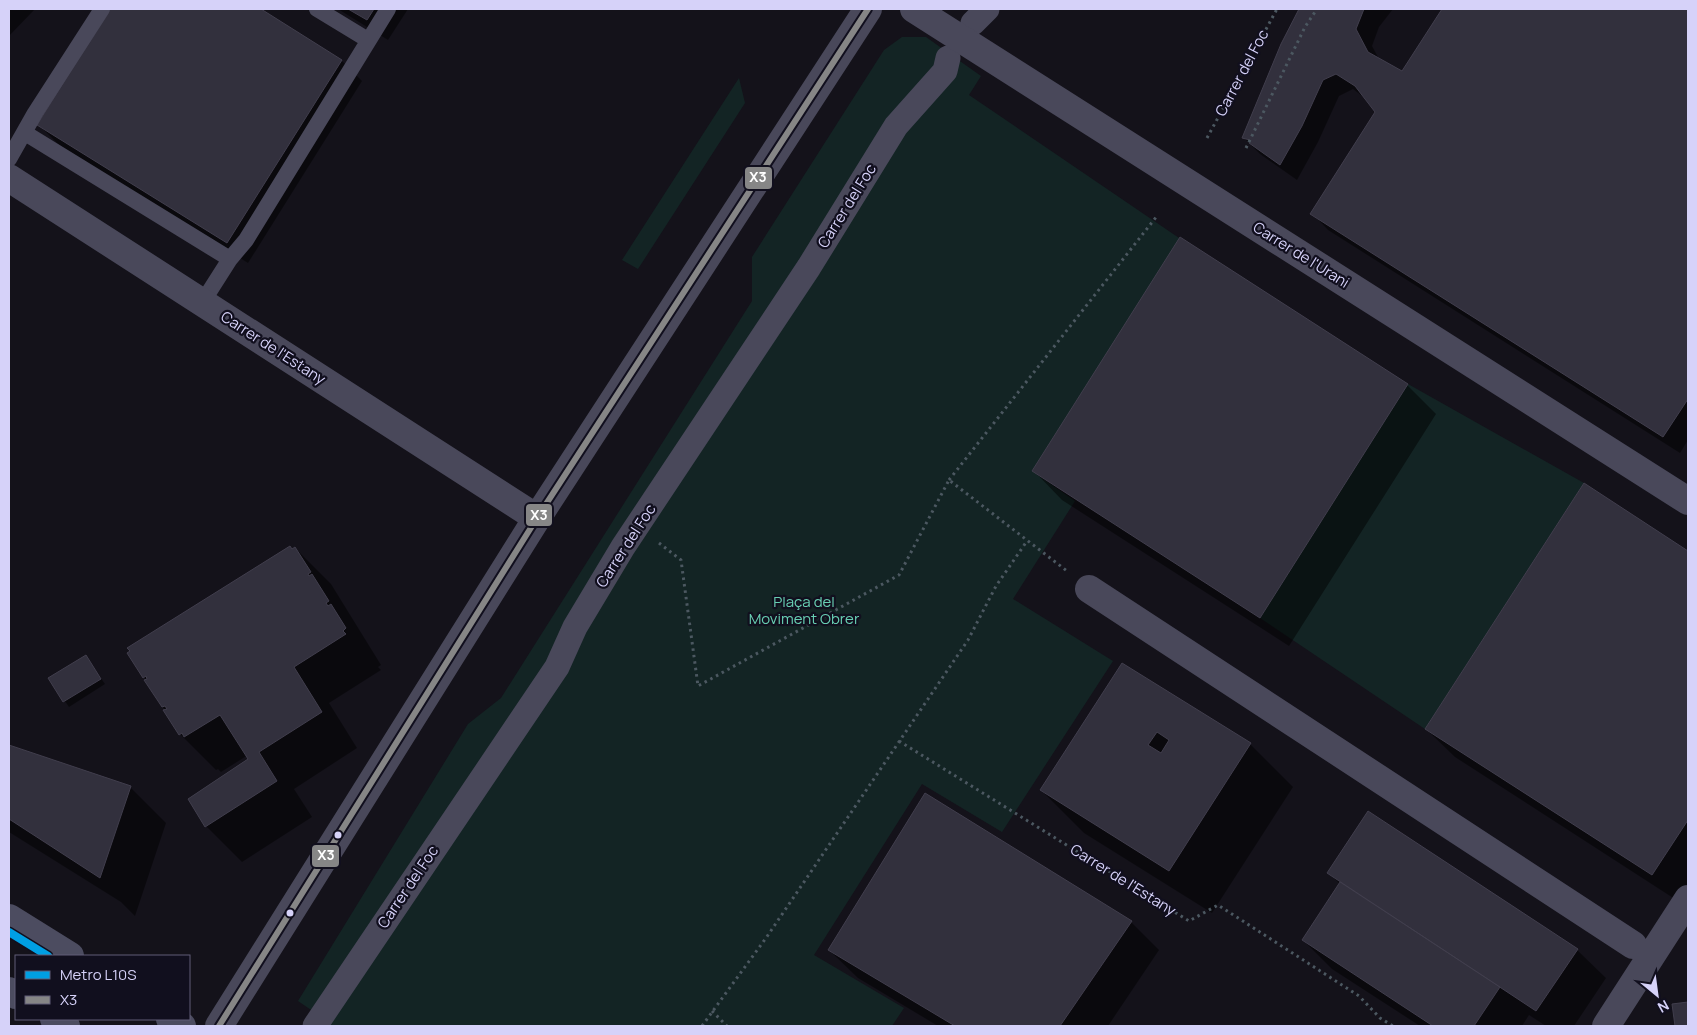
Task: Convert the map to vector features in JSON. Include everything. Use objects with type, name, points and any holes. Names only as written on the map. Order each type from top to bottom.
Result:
[{"type":"main road","points":[[9,918],[68,955]]},
{"type":"street","points":[[219,1026],[537,518],[868,9]]},
{"type":"street","name":"Carrer de l'Urani","points":[[914,9],[1688,500]]},
{"type":"street","name":"Carrer del Foc","points":[[315,1026],[557,667],[575,627],[638,526],[809,266],[896,126],[947,64]]},
{"type":"street","name":"Carrer de l'Estany","points":[[9,178],[537,518]]},
{"type":"street","points":[[1089,589],[1633,945]]},
{"type":"street","points":[[1606,1026],[1688,899]]},
{"type":"lane","points":[[9,159],[35,113],[102,9]]},
{"type":"lane","points":[[318,9],[368,40]]},
{"type":"lane","points":[[202,303],[230,259],[246,240],[388,9]]},
{"type":"lane","points":[[25,133],[230,259]]},
{"type":"path","name":"Carrer del Foc","points":[[1208,138],[1277,9]]},
{"type":"path","points":[[1246,148],[1306,27],[1317,9]]},
{"type":"path","points":[[638,526],[681,560],[698,686],[899,575],[949,480],[1157,216]]},
{"type":"path","points":[[949,480],[1089,589]]},
{"type":"path","points":[[702,1026],[766,938],[968,640],[996,586],[1027,541]]},
{"type":"path","name":"Carrer de l'Estany","points":[[899,741],[1189,921],[1218,905],[1359,996],[1380,1018],[1393,1026]]},
{"type":"path","points":[[712,1011],[727,1026]]},
{"type":"green space","name":"Plaça del Moviment Obrer","points":[[902,37],[926,37],[981,76],[969,95],[1182,240],[1032,471],[1075,501],[1013,599],[1113,661],[1002,832],[922,784],[814,955],[904,1008],[892,1026],[326,1026],[320,1016],[298,1001],[468,724],[501,698],[752,301],[752,257],[884,50]]},
{"type":"green space","points":[[739,78],[745,103],[638,269],[622,260]]},
{"type":"green space","points":[[1408,384],[1584,483],[1425,729],[1260,618]]},
{"type":"building","points":[[109,9],[261,9],[342,60],[227,243],[37,125]]},
{"type":"building","points":[[348,9],[374,9],[367,20]]},
{"type":"building","points":[[1299,9],[1364,9],[1356,29],[1368,52],[1402,71],[1442,9],[1688,9],[1688,399],[1663,437],[1310,214],[1375,112],[1355,86],[1336,74],[1323,80],[1302,126],[1280,165],[1249,143],[1250,140],[1242,138],[1281,44]]},
{"type":"building","points":[[1180,237],[1408,384],[1260,618],[1032,471]]},
{"type":"building","points":[[1584,483],[1688,551],[1688,820],[1652,875],[1425,729]]},
{"type":"building","points":[[290,546],[292,549],[295,547],[311,572],[308,574],[309,576],[312,574],[329,601],[326,603],[328,606],[331,604],[346,628],[343,631],[346,634],[294,667],[322,712],[259,752],[277,781],[205,827],[188,799],[248,759],[220,715],[184,737],[182,733],[179,735],[163,710],[167,709],[165,706],[162,707],[144,680],[147,679],[146,676],[143,678],[127,653],[130,651],[127,648]]},
{"type":"building","points":[[86,655],[101,679],[63,702],[48,678]]},
{"type":"building","points":[[1122,663],[1251,743],[1169,871],[1040,790]],"holes":[[[1157,732],[1169,740],[1161,753],[1148,745]]]},
{"type":"building","points":[[9,745],[131,786],[100,878],[9,819]]},
{"type":"building","points":[[925,793],[1132,921],[1060,1026],[955,1026],[828,950]]},
{"type":"building","points":[[1368,811],[1578,949],[1536,1011],[1327,873]]},
{"type":"building","points":[[1340,882],[1500,987],[1474,1026],[1433,1026],[1302,940]]},
{"type":"building","points":[[1688,1002],[1688,1026],[1675,1026],[1672,1004]]},
{"type":"metro line","name":"L10S","points":[[9,932],[46,955]]},
{"type":"transit line","name":"X3","points":[[219,1026],[537,518],[868,9]]}]
